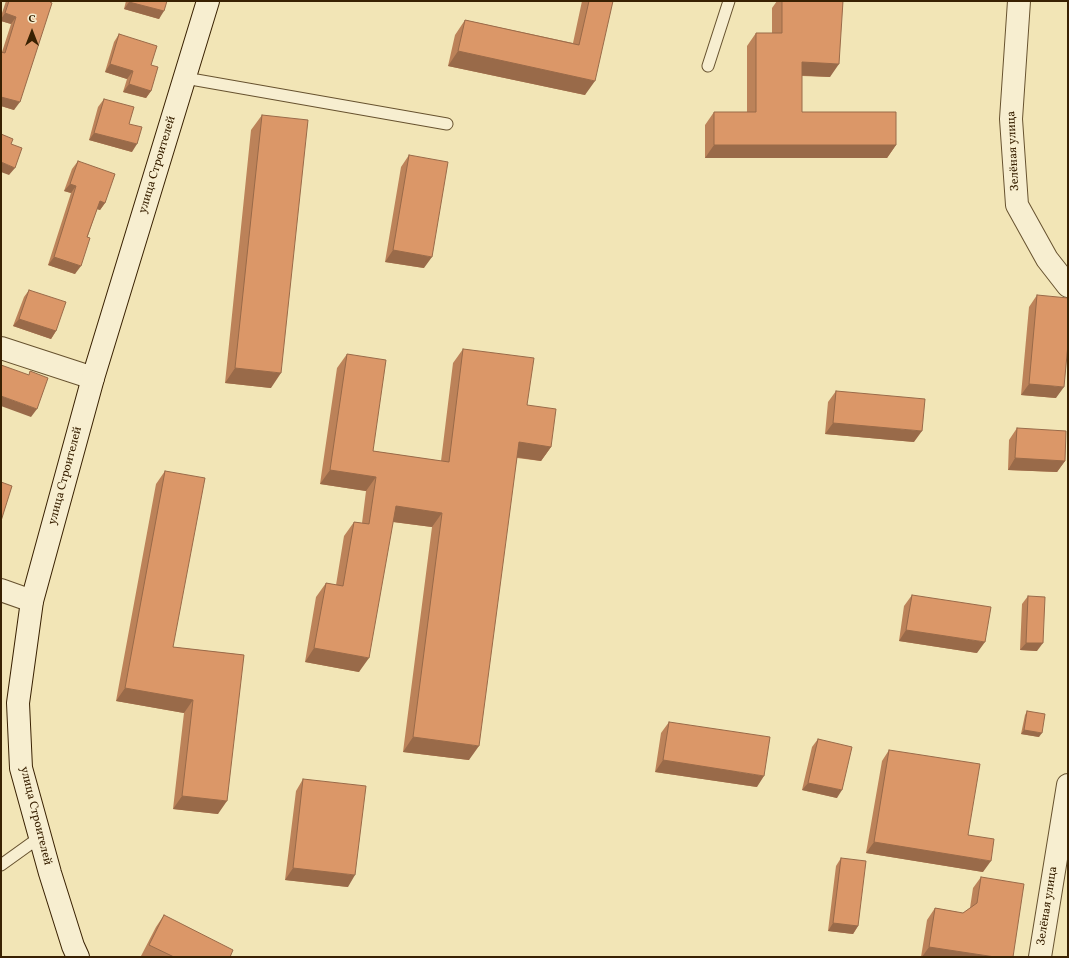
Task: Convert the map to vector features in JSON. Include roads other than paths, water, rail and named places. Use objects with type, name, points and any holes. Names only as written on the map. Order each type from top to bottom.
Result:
[{"type":"street","name":"улица Строителей","points":[[78,957],[52,881],[21,768],[18,703],[32,601],[93,378],[208,1]]},
{"type":"street","name":"Зелёная улица","points":[[1019,1],[1011,119],[1018,205],[1047,259],[1068,286]]},
{"type":"street","points":[[1,348],[93,378]]},
{"type":"street","points":[[1,590],[32,601]]},
{"type":"street","name":"Зелёная улица","points":[[1040,957],[1068,785]]},
{"type":"lane","points":[[708,66],[730,1]]},
{"type":"lane","points":[[185,78],[447,124]]},
{"type":"lane","points":[[1,866],[40,837]]}]
